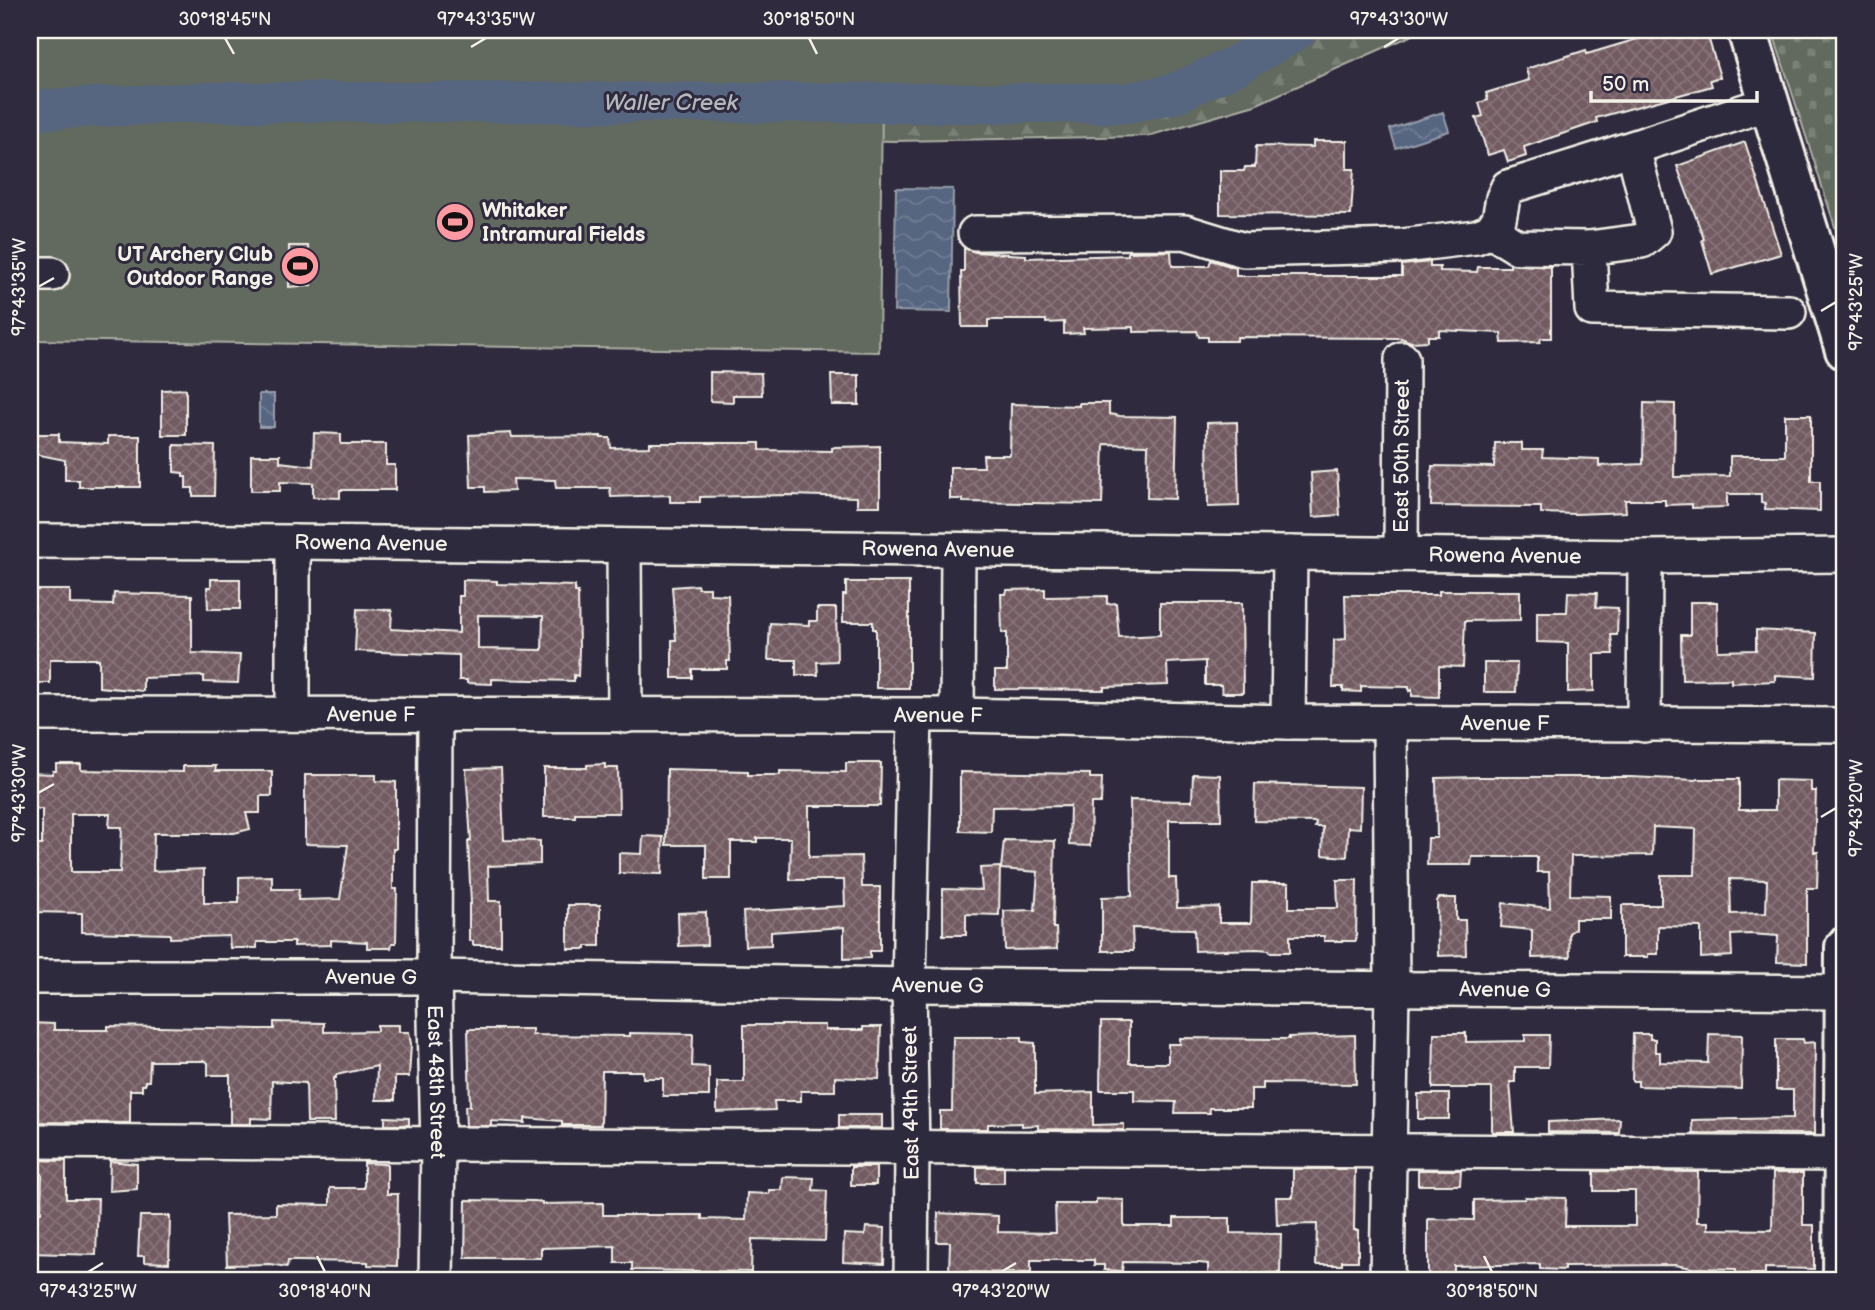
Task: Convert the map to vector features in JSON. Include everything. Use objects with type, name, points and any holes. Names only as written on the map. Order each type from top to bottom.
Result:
[{"type":"main road","points":[[1747,30],[1845,349]]},
{"type":"main road","points":[[1843,1280],[1845,947]]},
{"type":"street","points":[[975,233],[1185,232],[1244,250],[1402,246],[1476,237],[1491,230],[1499,219],[1508,187],[1769,103]]},
{"type":"street","points":[[1491,230],[1517,247],[1589,248],[1642,241],[1654,231],[1633,148]]},
{"type":"street","points":[[1589,248],[1592,309],[1789,312]]},
{"type":"street","name":"East 50th Street","points":[[1401,554],[1402,359]]},
{"type":"street","name":"Rowena Avenue","points":[[30,541],[1645,557],[1845,555]]},
{"type":"street","points":[[293,542],[293,714]]},
{"type":"street","points":[[624,546],[625,716]]},
{"type":"street","points":[[957,715],[958,550]]},
{"type":"street","points":[[1288,722],[1290,553]]},
{"type":"street","points":[[1644,725],[1645,557]]},
{"type":"street","name":"Avenue F","points":[[30,714],[957,715],[1288,722],[1845,725]]},
{"type":"street","name":"East 48th Street","points":[[435,716],[434,977],[438,1146],[436,1280]]},
{"type":"street","name":"East 49th Street","points":[[911,1280],[909,985],[915,716]]},
{"type":"street","points":[[1387,1280],[1392,988],[1390,723]]},
{"type":"street","name":"Avenue G","points":[[30,977],[434,977],[909,985],[1844,992]]},
{"type":"street","points":[[30,1141],[912,1150],[1844,1154]]},
{"type":"green space","name":"Whitaker Intramural Fields","points":[[30,30],[1297,30],[1236,65],[1173,94],[1125,103],[882,103],[879,352],[30,340]]},
{"type":"green space","points":[[1232,30],[1424,30],[1255,105],[1148,136],[895,141],[482,133]]},
{"type":"green space","points":[[1772,30],[1845,30],[1845,258]]},
{"type":"water","points":[[1443,112],[1449,131],[1396,148],[1390,129]]},
{"type":"water","points":[[896,188],[953,189],[951,312],[894,311]]},
{"type":"water","points":[[259,394],[274,394],[274,427],[259,427]]},
{"type":"building","points":[[1655,30],[1706,30],[1720,77],[1710,80],[1712,86],[1596,118],[1597,122],[1524,147],[1526,156],[1508,162],[1504,150],[1488,155],[1476,118],[1483,116],[1479,103],[1488,100],[1486,93],[1529,80],[1526,69],[1586,50],[1587,54],[1644,37],[1643,33]]},
{"type":"building","points":[[1313,141],[1347,141],[1347,169],[1354,169],[1351,215],[1220,214],[1220,171],[1244,171],[1245,167],[1255,167],[1256,146],[1313,147]]},
{"type":"building","points":[[1745,142],[1781,254],[1712,274],[1702,240],[1704,239],[1677,166]]},
{"type":"building","points":[[289,246],[308,246],[311,285],[289,287]]},
{"type":"building","points":[[964,248],[975,252],[1026,255],[1026,258],[1171,251],[1172,266],[1209,266],[1211,260],[1236,268],[1236,276],[1402,276],[1402,265],[1430,262],[1430,267],[1440,267],[1440,271],[1477,272],[1478,267],[1510,267],[1510,264],[1551,267],[1551,338],[1541,338],[1540,342],[1502,343],[1501,333],[1439,330],[1439,336],[1428,336],[1428,341],[1411,342],[1401,338],[1237,337],[1237,341],[1208,341],[1208,337],[1199,337],[1197,331],[1134,332],[1134,327],[1083,328],[1084,333],[1064,334],[1064,322],[1046,323],[1046,320],[988,320],[988,327],[962,327],[961,272],[964,272]]},
{"type":"building","points":[[710,372],[761,373],[762,395],[733,395],[733,402],[710,401]]},
{"type":"building","points":[[831,375],[859,375],[859,405],[832,405]]},
{"type":"building","points":[[186,389],[186,435],[162,435],[162,390]]},
{"type":"building","points":[[1079,403],[1109,403],[1109,414],[1120,416],[1177,417],[1175,499],[1147,498],[1148,445],[1104,444],[1102,504],[963,502],[963,499],[950,499],[950,467],[984,467],[983,455],[1010,455],[1011,404],[1079,406]]},
{"type":"building","points":[[1644,403],[1675,404],[1674,477],[1730,476],[1730,456],[1785,456],[1785,415],[1811,415],[1811,481],[1820,481],[1820,511],[1765,509],[1761,494],[1727,494],[1727,507],[1692,508],[1692,504],[1665,505],[1665,500],[1625,500],[1626,512],[1576,514],[1541,513],[1541,507],[1431,506],[1432,466],[1494,467],[1495,443],[1522,443],[1522,450],[1543,450],[1542,457],[1599,459],[1599,466],[1643,464]]},
{"type":"building","points":[[1237,422],[1239,506],[1208,507],[1207,423]]},
{"type":"building","points":[[314,433],[341,434],[341,444],[386,444],[386,465],[395,465],[395,490],[340,490],[340,498],[313,497],[313,483],[280,482],[280,491],[251,491],[251,455],[280,455],[280,462],[313,466]]},
{"type":"building","points":[[511,433],[512,437],[601,436],[610,438],[611,448],[650,447],[650,443],[760,443],[760,450],[832,451],[835,447],[880,446],[880,506],[857,506],[857,497],[789,495],[700,497],[700,502],[670,502],[670,495],[611,497],[610,488],[556,488],[555,480],[513,479],[514,491],[485,492],[485,487],[471,487],[469,435]]},
{"type":"building","points":[[30,434],[59,434],[59,442],[108,444],[108,436],[140,436],[140,487],[79,487],[79,480],[65,480],[65,460],[30,453]]},
{"type":"building","points":[[174,445],[215,446],[214,496],[193,496],[193,488],[186,488],[186,477],[183,477],[183,473],[174,472]]},
{"type":"building","points":[[1337,471],[1340,515],[1313,517],[1311,473]]},
{"type":"building","points":[[211,579],[240,579],[240,609],[208,609],[207,587],[211,587]]},
{"type":"building","points":[[463,580],[497,581],[497,584],[575,586],[575,592],[578,592],[578,676],[574,675],[574,681],[492,679],[492,684],[467,683],[467,680],[459,680],[459,655],[355,651],[357,609],[392,610],[391,629],[459,633],[459,596],[463,596]],"holes":[[[478,615],[543,616],[542,650],[478,649]]]},
{"type":"building","points":[[846,582],[909,582],[909,688],[876,688],[876,629],[873,629],[873,622],[843,622]]},
{"type":"building","points":[[697,585],[698,588],[710,588],[710,594],[728,595],[730,661],[727,661],[727,669],[692,669],[692,678],[672,678],[672,640],[676,640],[672,587]]},
{"type":"building","points":[[1045,589],[1045,597],[1107,596],[1107,604],[1116,603],[1119,637],[1160,635],[1160,603],[1242,603],[1243,693],[1222,693],[1221,685],[1205,685],[1205,661],[1167,663],[1168,685],[1104,687],[1104,690],[995,689],[995,671],[1007,671],[1007,633],[1002,633],[1001,594],[1006,594],[1007,590]]},
{"type":"building","points":[[30,590],[70,590],[70,604],[113,605],[114,593],[192,595],[192,653],[240,655],[238,683],[204,682],[204,676],[143,678],[143,691],[99,687],[99,659],[50,659],[50,683],[30,683]]},
{"type":"building","points":[[1439,591],[1520,591],[1520,620],[1465,621],[1463,667],[1439,666],[1439,697],[1412,696],[1409,687],[1361,686],[1361,692],[1343,691],[1343,687],[1333,687],[1334,640],[1346,639],[1345,595],[1439,595]]},
{"type":"building","points":[[1568,592],[1597,593],[1596,607],[1618,608],[1617,635],[1611,635],[1613,654],[1594,654],[1594,691],[1568,692],[1568,643],[1537,642],[1537,612],[1567,612]]},
{"type":"building","points":[[1690,602],[1717,602],[1718,651],[1756,650],[1756,630],[1816,633],[1815,677],[1775,675],[1775,681],[1731,683],[1731,679],[1682,680],[1681,635],[1690,635]]},
{"type":"building","points":[[817,608],[836,608],[837,661],[817,662],[818,675],[796,675],[796,660],[768,660],[770,623],[809,625],[809,621],[817,621]]},
{"type":"building","points":[[1484,663],[1517,663],[1516,692],[1484,692]]},
{"type":"building","points":[[846,763],[881,763],[880,806],[809,806],[809,857],[861,856],[862,887],[880,887],[880,951],[870,951],[870,958],[844,959],[844,927],[771,932],[771,945],[745,946],[743,912],[845,906],[844,880],[790,880],[791,838],[757,838],[757,842],[731,842],[731,879],[706,879],[706,845],[666,845],[667,769],[748,771],[748,775],[780,775],[780,771],[846,772]]},
{"type":"building","points":[[56,764],[81,764],[81,770],[183,772],[183,766],[216,766],[215,771],[272,771],[272,796],[260,796],[260,813],[246,813],[250,829],[234,833],[154,833],[153,871],[204,869],[204,903],[239,903],[239,877],[272,876],[272,889],[299,889],[298,900],[340,899],[348,845],[305,844],[305,775],[376,775],[376,781],[396,782],[393,889],[397,889],[396,943],[392,943],[391,948],[367,948],[367,942],[331,940],[331,945],[294,946],[294,942],[257,942],[257,948],[230,948],[229,936],[170,938],[170,934],[82,932],[82,913],[30,912],[30,845],[42,845],[42,809],[30,809],[30,773],[53,774],[53,771],[56,771]],"holes":[[[71,814],[110,814],[109,827],[122,827],[120,872],[71,872]]]},
{"type":"building","points":[[605,764],[605,768],[618,768],[619,813],[575,813],[575,817],[544,817],[544,768],[587,768],[587,765]]},
{"type":"building","points":[[501,768],[504,840],[540,841],[540,864],[488,866],[489,901],[501,901],[501,945],[473,945],[473,941],[469,941],[471,904],[468,841],[471,841],[466,769]]},
{"type":"building","points":[[960,772],[1090,774],[1090,778],[1102,778],[1101,803],[1091,803],[1090,846],[1069,845],[1070,806],[992,807],[991,832],[960,831]]},
{"type":"building","points":[[1193,774],[1220,775],[1221,820],[1169,820],[1169,878],[1176,878],[1177,908],[1219,907],[1219,923],[1251,923],[1252,883],[1289,883],[1289,908],[1338,908],[1337,880],[1357,880],[1356,941],[1324,941],[1324,936],[1290,936],[1290,952],[1257,949],[1195,951],[1194,929],[1132,928],[1133,951],[1102,951],[1102,897],[1132,896],[1130,800],[1192,801]]},
{"type":"building","points":[[1436,778],[1739,779],[1739,810],[1775,810],[1775,780],[1811,781],[1811,791],[1816,791],[1814,852],[1818,852],[1817,888],[1807,888],[1807,963],[1777,962],[1778,936],[1750,934],[1731,935],[1732,956],[1701,958],[1701,927],[1658,926],[1658,954],[1648,954],[1648,957],[1622,957],[1622,905],[1661,905],[1661,875],[1695,875],[1696,829],[1653,827],[1652,855],[1571,856],[1570,895],[1611,896],[1611,919],[1575,919],[1575,929],[1569,933],[1570,957],[1532,958],[1532,930],[1501,927],[1503,903],[1550,908],[1549,872],[1537,872],[1537,857],[1472,857],[1471,865],[1427,865],[1428,838],[1437,838]],"holes":[[[1730,879],[1767,880],[1766,913],[1731,914]]]},
{"type":"building","points":[[1255,784],[1361,787],[1360,828],[1348,827],[1347,857],[1322,855],[1323,827],[1315,827],[1316,822],[1254,821]]},
{"type":"building","points":[[643,836],[663,837],[662,874],[619,873],[619,853],[642,854]]},
{"type":"building","points":[[1004,840],[1055,841],[1053,928],[1056,928],[1057,949],[1005,950],[1004,911],[1035,910],[1038,872],[1001,869]]},
{"type":"building","points":[[1000,867],[999,915],[966,914],[966,935],[943,935],[943,889],[982,890],[980,868]]},
{"type":"building","points":[[1439,898],[1456,898],[1456,920],[1465,920],[1466,955],[1438,956]]},
{"type":"building","points":[[568,905],[600,905],[600,946],[568,949]]},
{"type":"building","points":[[706,912],[707,945],[679,946],[678,913]]},
{"type":"building","points":[[274,1022],[324,1023],[324,1032],[377,1031],[377,1025],[399,1025],[399,1032],[409,1032],[409,1077],[395,1077],[395,1100],[376,1100],[377,1066],[336,1075],[335,1122],[307,1122],[306,1083],[272,1081],[271,1119],[251,1118],[251,1124],[230,1124],[230,1075],[208,1075],[208,1063],[205,1061],[150,1061],[149,1081],[145,1081],[142,1090],[130,1090],[130,1123],[30,1122],[30,1023],[54,1024],[54,1030],[108,1030],[108,1026],[274,1029]]},
{"type":"building","points":[[1101,1022],[1129,1022],[1129,1063],[1168,1063],[1168,1044],[1180,1044],[1180,1038],[1289,1039],[1355,1035],[1356,1084],[1263,1083],[1263,1089],[1251,1089],[1251,1108],[1209,1108],[1210,1113],[1175,1113],[1176,1102],[1134,1101],[1134,1090],[1100,1090]]},
{"type":"building","points":[[744,1025],[825,1025],[825,1030],[881,1027],[879,1079],[835,1077],[835,1091],[801,1091],[801,1101],[774,1101],[775,1110],[717,1112],[717,1082],[744,1082]]},
{"type":"building","points":[[468,1029],[532,1029],[532,1035],[693,1034],[692,1066],[709,1067],[709,1096],[663,1096],[663,1078],[643,1078],[643,1071],[602,1071],[601,1125],[562,1125],[562,1121],[525,1118],[525,1123],[491,1121],[491,1126],[466,1126],[465,1106],[470,1106]]},
{"type":"building","points":[[1434,1033],[1466,1033],[1466,1042],[1525,1041],[1525,1035],[1549,1035],[1548,1067],[1515,1067],[1515,1082],[1510,1082],[1514,1132],[1492,1132],[1492,1088],[1433,1088]]},
{"type":"building","points":[[1633,1034],[1650,1034],[1650,1039],[1655,1039],[1655,1052],[1660,1052],[1660,1062],[1708,1063],[1709,1034],[1742,1035],[1741,1089],[1638,1086],[1638,1081],[1632,1081]]},
{"type":"building","points":[[953,1037],[1022,1037],[1022,1042],[1035,1043],[1035,1094],[1093,1092],[1093,1125],[1124,1124],[1124,1130],[1038,1129],[1038,1125],[1022,1126],[1022,1123],[988,1124],[988,1129],[940,1129],[940,1111],[952,1111]]},
{"type":"building","points":[[1776,1039],[1815,1042],[1814,1134],[1693,1133],[1692,1120],[1793,1118],[1793,1090],[1776,1090]]},
{"type":"building","points":[[1418,1094],[1449,1094],[1449,1119],[1418,1119]]},
{"type":"building","points":[[839,1115],[882,1115],[882,1128],[839,1128]]},
{"type":"building","points":[[385,1117],[409,1118],[409,1125],[385,1125]]},
{"type":"building","points":[[1620,1119],[1619,1133],[1548,1132],[1548,1122]]},
{"type":"building","points":[[34,1160],[66,1161],[66,1199],[98,1199],[96,1255],[30,1253],[30,1212],[41,1212],[42,1174],[34,1174]]},
{"type":"building","points":[[110,1161],[137,1164],[137,1189],[109,1191]]},
{"type":"building","points":[[364,1163],[387,1164],[387,1194],[398,1194],[397,1266],[368,1265],[368,1262],[298,1261],[288,1261],[287,1267],[270,1264],[227,1265],[225,1215],[276,1214],[276,1204],[330,1205],[330,1188],[364,1188]]},
{"type":"building","points":[[851,1167],[876,1167],[876,1185],[851,1185]]},
{"type":"building","points":[[977,1167],[1004,1167],[1004,1183],[977,1183]]},
{"type":"building","points":[[1293,1169],[1355,1169],[1354,1230],[1358,1230],[1358,1261],[1342,1261],[1342,1265],[1316,1265],[1317,1224],[1277,1225],[1276,1197],[1293,1197]]},
{"type":"building","points":[[1418,1170],[1461,1170],[1460,1185],[1418,1185]]},
{"type":"building","points":[[1594,1171],[1698,1172],[1697,1222],[1708,1222],[1708,1229],[1772,1230],[1773,1173],[1803,1173],[1803,1225],[1814,1225],[1814,1269],[1765,1268],[1765,1274],[1736,1274],[1736,1269],[1675,1265],[1564,1266],[1564,1270],[1540,1269],[1540,1264],[1454,1266],[1454,1275],[1428,1275],[1428,1219],[1474,1220],[1474,1200],[1566,1198],[1565,1226],[1635,1226],[1635,1191],[1594,1191]]},
{"type":"building","points":[[783,1177],[814,1178],[813,1190],[827,1191],[825,1241],[752,1239],[751,1272],[632,1270],[632,1263],[615,1263],[615,1246],[541,1248],[541,1258],[465,1258],[466,1200],[535,1201],[542,1204],[603,1203],[603,1215],[702,1215],[702,1219],[746,1220],[747,1193],[769,1194],[769,1190],[782,1190]]},
{"type":"building","points":[[1096,1199],[1124,1200],[1124,1226],[1174,1226],[1174,1218],[1230,1218],[1230,1233],[1281,1234],[1280,1273],[1266,1273],[1266,1276],[1208,1275],[1208,1264],[1199,1263],[1123,1262],[1122,1271],[1104,1270],[1104,1265],[1094,1265],[1094,1260],[1031,1260],[1031,1273],[949,1272],[950,1242],[937,1242],[938,1213],[998,1216],[998,1232],[1056,1233],[1055,1204],[1096,1204]]},
{"type":"building","points":[[140,1216],[170,1216],[169,1263],[144,1262],[144,1256],[138,1256]]},
{"type":"building","points":[[866,1227],[885,1228],[884,1264],[843,1262],[844,1234],[865,1235]]},
{"type":"waterway","name":"Waller Creek","points":[[30,110],[208,102],[1125,103],[1173,94],[1236,65],[1297,30]]},
{"type":"place","name":"Whitaker Intramural Fields","points":[[455,222]]},
{"type":"place","name":"UT Archery Club Outdoor Range","points":[[300,266]]}]
